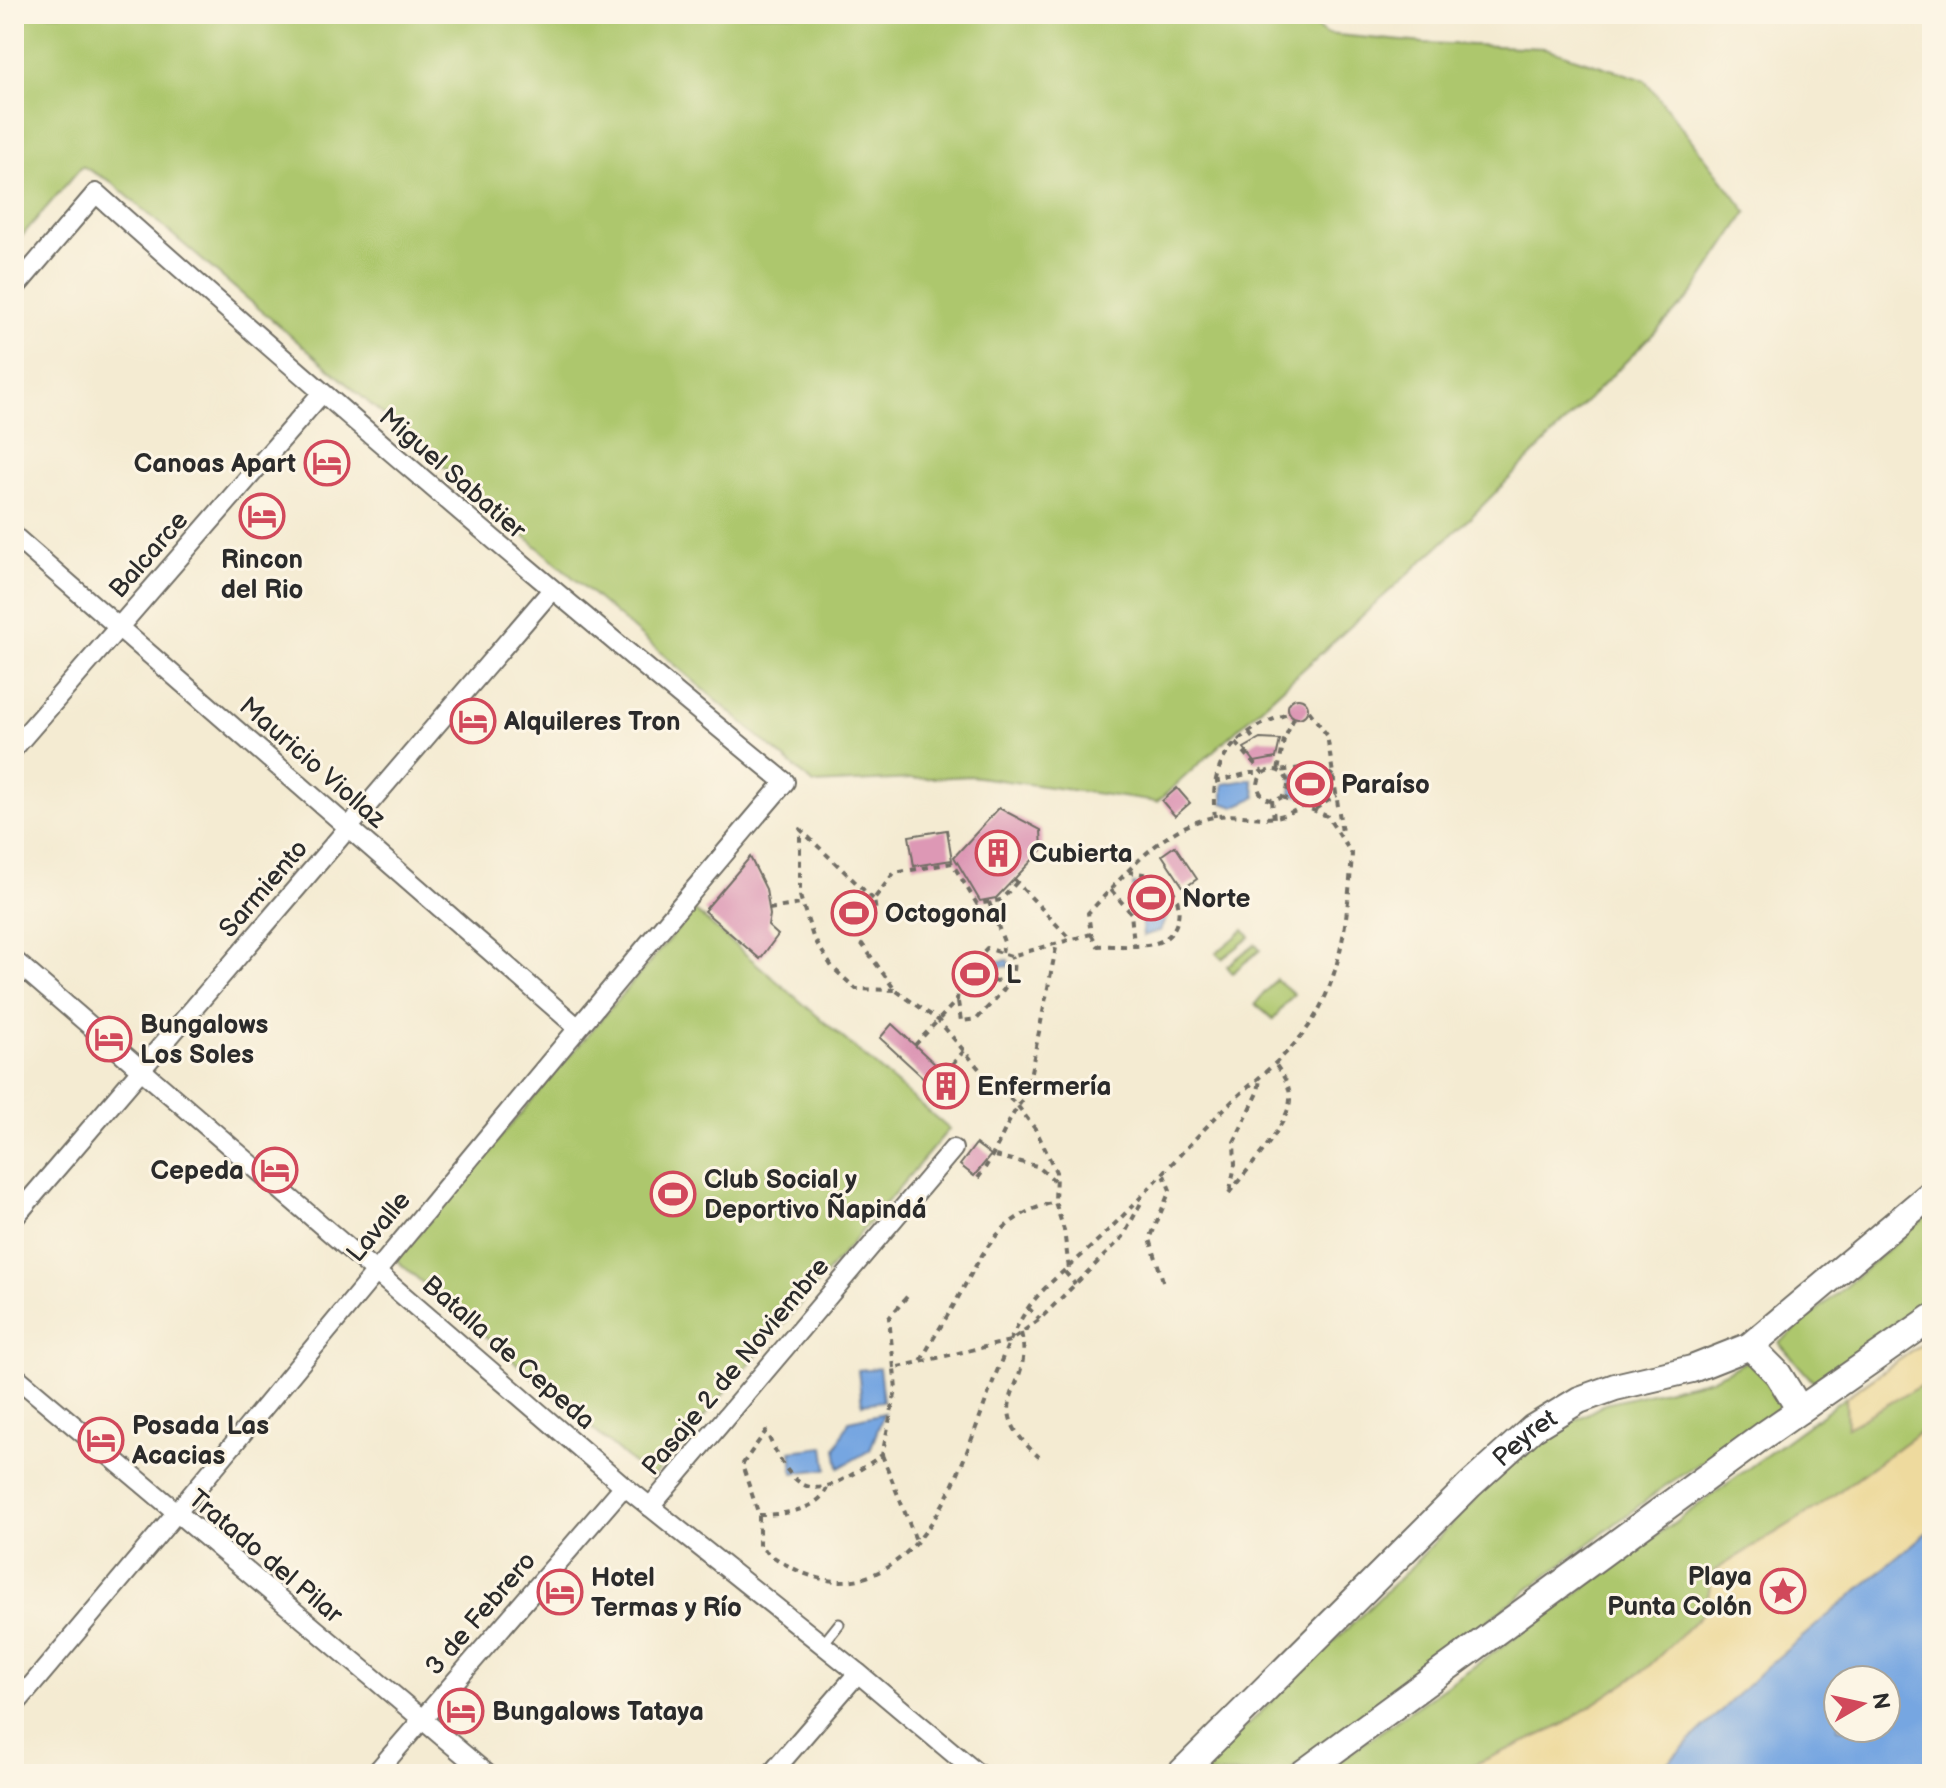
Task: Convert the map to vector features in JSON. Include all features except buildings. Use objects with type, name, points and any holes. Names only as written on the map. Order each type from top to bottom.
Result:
[{"type":"street","name":"Miguel Sabatier","points":[[14,289],[96,193],[321,394],[551,591],[785,782]]},
{"type":"street","name":"Balcarce","points":[[14,748],[321,394]]},
{"type":"street","name":"Mauricio Viollaz","points":[[14,536],[577,1027]]},
{"type":"street","name":"Sarmiento","points":[[14,1218],[551,591]]},
{"type":"street","name":"Lavalle","points":[[14,1706],[176,1515],[577,1027],[785,782]]},
{"type":"street","name":"Batalla de Cepeda","points":[[14,960],[624,1486],[823,1644],[978,1774]]},
{"type":"street","name":"Pasaje 2 de Noviembre","points":[[650,1507],[953,1149]]},
{"type":"street","name":"Peyret","points":[[1180,1774],[1470,1485],[1533,1428],[1579,1400],[1692,1369],[1750,1346],[1932,1193]]},
{"type":"street","points":[[1302,1774],[1800,1410],[1932,1318]]},
{"type":"street","points":[[1750,1346],[1778,1374],[1800,1410]]},
{"type":"street","name":"Tratado del Pilar","points":[[14,1375],[176,1515],[487,1774]]},
{"type":"street","name":"3 de Febrero","points":[[375,1774],[624,1486]]},
{"type":"street","points":[[771,1774],[858,1673]]},
{"type":"lane","points":[[823,1644],[839,1624]]},
{"type":"path","points":[[1309,711],[1327,735],[1342,834]]},
{"type":"path","points":[[1215,817],[1213,784],[1219,763],[1236,743],[1264,722],[1288,714]]},
{"type":"path","points":[[1278,771],[1284,740],[1294,718]]},
{"type":"path","points":[[1249,733],[1255,741]]},
{"type":"path","points":[[1236,743],[1263,773]]},
{"type":"path","points":[[1213,784],[1219,779],[1311,767],[1323,769],[1334,777]]},
{"type":"path","points":[[1278,771],[1287,782],[1282,797]]},
{"type":"path","points":[[882,1455],[838,1485],[827,1488],[800,1484],[782,1468],[766,1431],[742,1465],[759,1515],[759,1546],[806,1577],[828,1581],[867,1576],[888,1567],[917,1543],[926,1534],[965,1453],[1010,1341],[1028,1308],[1143,1199],[1210,1123],[1302,1037],[1335,972],[1352,854],[1342,834],[1327,816],[1282,797],[1272,800],[1263,796],[1258,787],[1263,773]]},
{"type":"path","points":[[1312,809],[1337,795]]},
{"type":"path","points":[[1272,800],[1274,819]]},
{"type":"path","points":[[1129,872],[1155,876],[1170,887],[1179,903],[1179,918],[1172,932],[1159,942],[1098,946],[1091,934],[1088,913],[1129,872],[1177,830],[1215,817],[1274,819],[1303,806]]},
{"type":"path","points":[[895,990],[856,989],[832,967],[813,937],[801,904],[800,829],[874,899],[876,912],[857,937],[895,990],[938,1020],[986,1077],[1017,1105],[1046,1149],[1056,1182],[1055,1202],[1064,1230],[1067,1270],[1075,1284]]},
{"type":"path","points":[[874,899],[894,873],[952,863],[977,904],[1001,900],[1015,881],[1070,940]]},
{"type":"path","points":[[1111,890],[1131,913],[1134,944]]},
{"type":"path","points":[[989,902],[1004,942],[1002,953]]},
{"type":"path","points":[[769,909],[801,904]]},
{"type":"path","points":[[1011,956],[1015,965],[1014,976],[977,1019],[961,1021],[957,1000],[959,977],[987,948],[1011,956],[1091,934]]},
{"type":"path","points":[[978,1178],[995,1156],[1017,1105],[1026,1096],[1057,943]]},
{"type":"path","points":[[958,991],[1014,976]]},
{"type":"path","points":[[915,1045],[957,1000]]},
{"type":"path","points":[[944,1073],[964,1051]]},
{"type":"path","points":[[1260,1078],[1258,1093],[1234,1142],[1235,1165],[1229,1193],[1285,1118],[1291,1100],[1285,1078],[1275,1064]]},
{"type":"path","points":[[995,1156],[1037,1166],[1056,1182]]},
{"type":"path","points":[[1163,1281],[1150,1239],[1170,1190],[1164,1175]]},
{"type":"path","points":[[894,1368],[1010,1341],[1040,1319],[1123,1237],[1143,1199]]},
{"type":"path","points":[[921,1361],[973,1264],[993,1237],[1025,1213],[1055,1202]]},
{"type":"path","points":[[1101,1238],[1111,1249]]},
{"type":"path","points":[[910,1293],[889,1318],[896,1390],[882,1455],[917,1543]]},
{"type":"path","points":[[1028,1308],[1040,1319]]},
{"type":"path","points":[[1021,1333],[1024,1355],[1009,1419],[1017,1437],[1039,1457]]},
{"type":"path","points":[[759,1515],[796,1511],[825,1494],[827,1488]]},
{"type":"green space","points":[[14,14],[1297,14],[1326,34],[1424,43],[1545,48],[1645,80],[1747,212],[1690,297],[1472,516],[1157,802],[971,776],[814,784],[110,181],[82,166],[14,245]]},
{"type":"green space","name":"Club Social y Deportivo Ñapindá","points":[[694,910],[949,1129],[651,1479],[396,1260]]},
{"type":"green space","points":[[1244,930],[1250,937],[1222,959],[1216,953]]},
{"type":"green space","points":[[1255,944],[1260,950],[1232,973],[1227,966]]},
{"type":"green space","points":[[1276,979],[1294,994],[1273,1019],[1255,1004]]},
{"type":"green space","points":[[1932,1212],[1932,1294],[1815,1384],[1779,1343]]},
{"type":"green space","points":[[1747,1361],[1758,1362],[1782,1404],[1777,1413],[1665,1486],[1285,1774],[1197,1774],[1409,1569],[1495,1478],[1548,1435],[1605,1404],[1711,1379]]},
{"type":"green space","points":[[1932,1379],[1932,1423],[1819,1506],[1714,1571],[1705,1612],[1646,1669],[1561,1726],[1453,1774],[1320,1774],[1553,1611],[1846,1397],[1847,1426]]},
{"type":"sand","points":[[1932,1337],[1932,1379],[1847,1427],[1846,1397]]},
{"type":"sand","name":"Playa Punta Colón","points":[[1932,1423],[1932,1528],[1762,1671],[1656,1774],[1453,1774],[1561,1726],[1646,1669],[1704,1612],[1714,1571],[1819,1506]]},
{"type":"water","name":"Paraíso","points":[[1317,774],[1327,787],[1320,799],[1291,794],[1293,775]]},
{"type":"water","points":[[1252,779],[1256,797],[1234,807],[1223,803],[1223,784]]},
{"type":"water","name":"Norte","points":[[1148,884],[1166,896],[1169,906],[1136,909],[1133,885]]},
{"type":"water","name":"Octogonal","points":[[854,901],[863,905],[867,914],[863,923],[854,927],[845,923],[841,914],[845,905]]},
{"type":"water","name":"Norte","points":[[1170,910],[1160,931],[1143,936],[1141,914]]},
{"type":"water","name":"L","points":[[982,960],[987,963],[1008,960],[1009,966],[982,969],[973,981],[969,978]]},
{"type":"water","points":[[879,1368],[883,1401],[862,1404],[858,1370]]},
{"type":"water","points":[[884,1413],[870,1450],[839,1468],[836,1448],[849,1421]]},
{"type":"water","points":[[824,1447],[827,1469],[793,1473],[791,1451]]},
{"type":"water","points":[[1932,1528],[1932,1774],[1656,1774],[1762,1671]]},
{"type":"place","name":"Canoas Apart","points":[[327,463]]},
{"type":"place","name":"Rincon del Rio","points":[[262,516]]},
{"type":"place","name":"Alquileres Tron","points":[[473,721]]},
{"type":"place","name":"Paraíso","points":[[1310,784]]},
{"type":"place","name":"Cubierta","points":[[998,853]]},
{"type":"place","name":"Norte","points":[[1151,898]]},
{"type":"place","name":"Octogonal","points":[[854,913]]},
{"type":"place","name":"L","points":[[975,974]]},
{"type":"place","name":"Bungalows Los Soles","points":[[109,1039]]},
{"type":"place","name":"Enfermería","points":[[946,1086]]},
{"type":"place","name":"Cepeda","points":[[275,1170]]},
{"type":"place","name":"Club Social y Deportivo Ñapindá","points":[[673,1194]]},
{"type":"place","name":"Posada Las Acacias","points":[[101,1440]]},
{"type":"place","name":"Playa Punta Colón","points":[[1783,1591]]},
{"type":"place","name":"Hotel Termas y Río","points":[[560,1592]]},
{"type":"place","name":"Bungalows Tataya","points":[[461,1711]]}]
